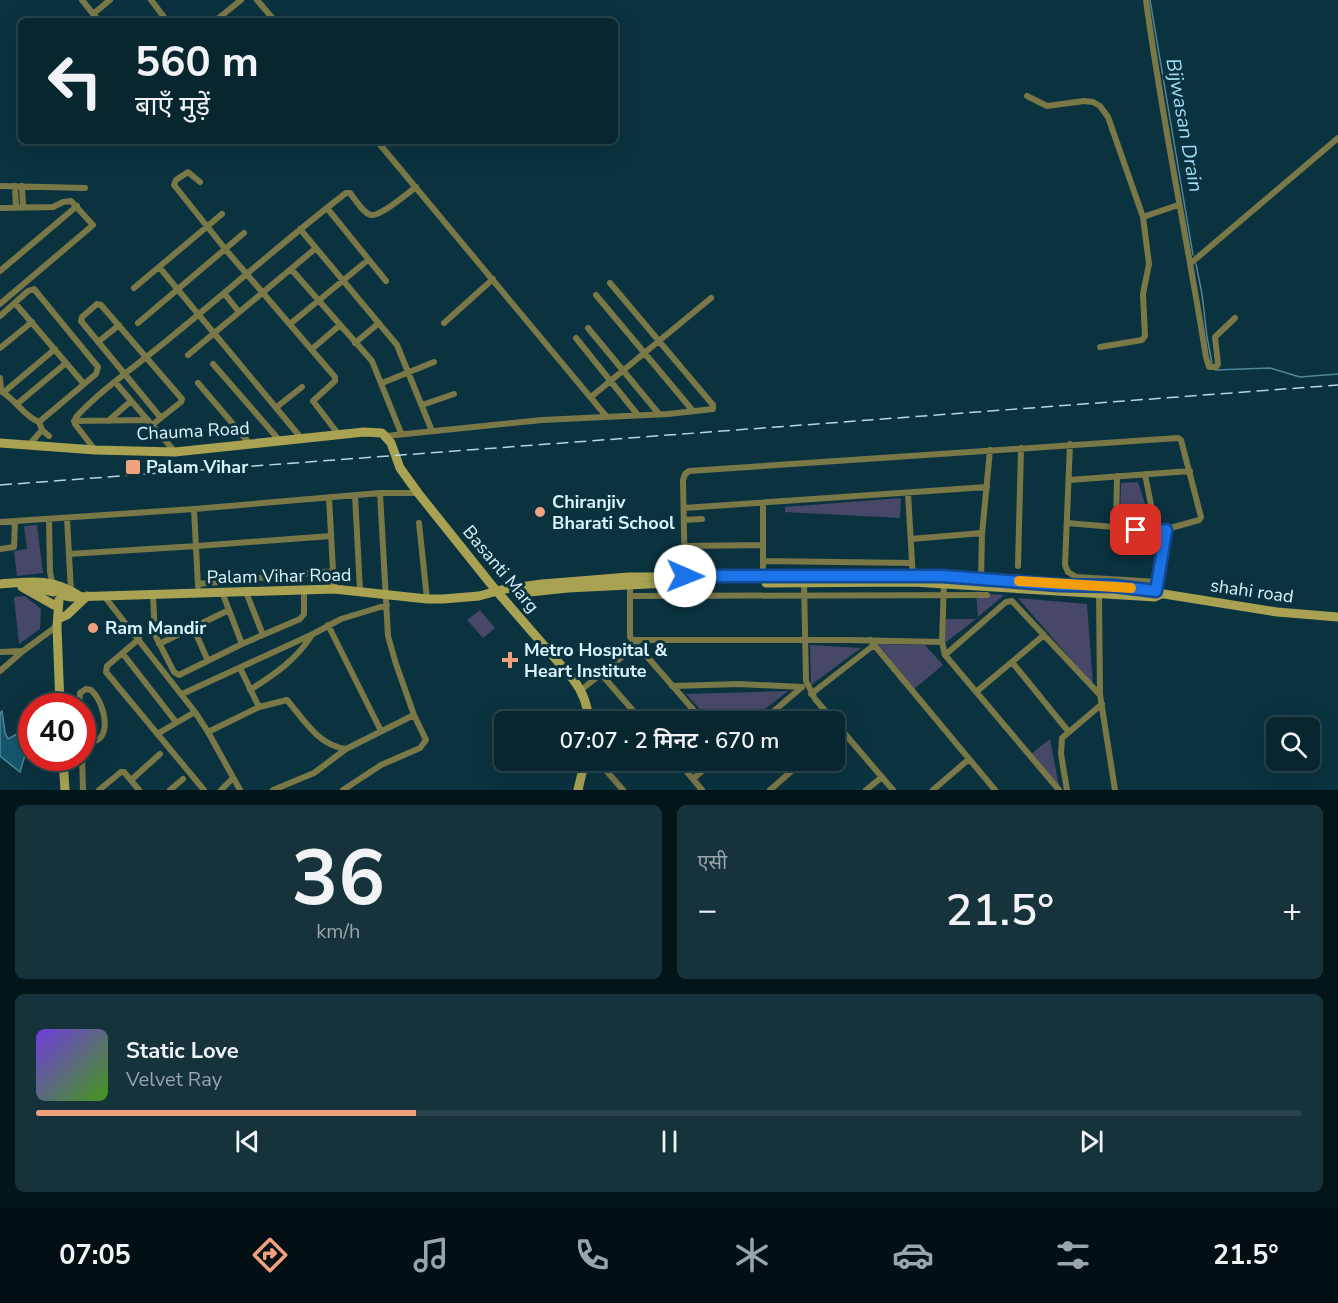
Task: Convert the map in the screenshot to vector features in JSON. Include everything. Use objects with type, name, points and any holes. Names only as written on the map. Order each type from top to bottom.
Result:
[{"type":"street","points":[[81,0],[96,18]]},
{"type":"street","points":[[93,14],[110,0]]},
{"type":"street","points":[[151,0],[165,18]]},
{"type":"street","points":[[219,18],[241,0]]},
{"type":"street","points":[[257,0],[272,18]]},
{"type":"street","points":[[1146,0],[1178,206],[1191,262],[1208,365],[1214,367],[1218,362],[1215,337],[1235,318]]},
{"type":"street","points":[[1027,96],[1047,106],[1084,101],[1100,106],[1111,125],[1143,216],[1149,264],[1143,294],[1145,336],[1142,340],[1100,347]]},
{"type":"street","points":[[1191,262],[1338,138]]},
{"type":"street","points":[[380,144],[606,416]]},
{"type":"street","points":[[200,182],[188,172],[176,180],[174,185],[336,379],[315,398],[314,404],[339,435]]},
{"type":"street","points":[[0,186],[85,188]]},
{"type":"street","points":[[19,186],[19,207]]},
{"type":"street","points":[[74,421],[124,374],[300,229],[348,193],[367,213],[374,215],[385,210],[417,187]]},
{"type":"street","points":[[0,208],[53,207],[68,200],[77,206],[92,224],[92,228],[0,304]]},
{"type":"street","points":[[0,272],[77,206]]},
{"type":"street","points":[[1143,216],[1178,206]]},
{"type":"street","points":[[327,208],[386,281]]},
{"type":"street","points":[[134,288],[222,214]]},
{"type":"street","points":[[300,229],[401,351],[432,431]]},
{"type":"street","points":[[138,323],[244,233]]},
{"type":"street","points":[[188,355],[316,248]]},
{"type":"street","points":[[290,324],[368,260]]},
{"type":"street","points":[[159,267],[213,334],[283,411]]},
{"type":"street","points":[[291,269],[372,361],[401,433]]},
{"type":"street","points":[[444,323],[493,279]]},
{"type":"street","points":[[386,436],[606,416],[693,411],[714,407],[610,283]]},
{"type":"street","points":[[0,316],[30,290],[35,290],[97,363],[96,374],[39,422]]},
{"type":"street","points":[[224,293],[239,312]]},
{"type":"street","points":[[596,295],[693,411]]},
{"type":"street","points":[[591,397],[711,298]]},
{"type":"street","points":[[15,303],[84,384]]},
{"type":"street","points":[[74,421],[150,423],[161,418],[182,400],[119,325],[101,305],[97,304],[81,319],[161,418]]},
{"type":"street","points":[[0,348],[32,322]]},
{"type":"street","points":[[355,343],[379,323]]},
{"type":"street","points":[[98,342],[119,325]]},
{"type":"street","points":[[312,350],[339,325]]},
{"type":"street","points":[[588,328],[659,414]]},
{"type":"street","points":[[576,338],[637,414]]},
{"type":"street","points":[[1,391],[55,350]]},
{"type":"street","points":[[382,383],[434,362]]},
{"type":"street","points":[[17,404],[66,363]]},
{"type":"street","points":[[213,364],[280,442]]},
{"type":"street","points":[[0,378],[1,391],[32,419],[39,422],[42,430],[49,436]]},
{"type":"street","points":[[115,382],[175,452]]},
{"type":"street","points":[[198,383],[251,446]]},
{"type":"street","points":[[276,404],[302,387]]},
{"type":"street","points":[[422,405],[454,394]]},
{"type":"street","points":[[107,421],[131,401]]},
{"type":"street","points":[[276,404],[302,439]]},
{"type":"street","points":[[74,421],[95,450]]},
{"type":"street","points":[[29,445],[42,430]]},
{"type":"street","name":"Chauma Road","points":[[0,443],[95,450],[175,452],[372,432],[386,436]]},
{"type":"street","name":"Basanti Marg","points":[[386,436],[403,473],[498,592],[581,690],[587,711]]},
{"type":"street","points":[[685,579],[683,477],[686,472],[1070,444],[1180,438],[1183,442],[1200,519],[1197,522],[1156,531],[1066,523]]},
{"type":"street","points":[[1070,444],[1065,565],[1071,575],[1157,591],[1166,530]]},
{"type":"street","points":[[1018,566],[1021,448]]},
{"type":"street","points":[[981,579],[982,533],[990,450]]},
{"type":"street","points":[[1069,480],[1190,471]]},
{"type":"street","points":[[1146,474],[1156,531]]},
{"type":"street","points":[[1116,528],[1118,476]]},
{"type":"street","points":[[684,508],[987,487]]},
{"type":"street","points":[[0,522],[194,509],[380,493],[418,493]]},
{"type":"street","points":[[343,790],[381,765],[425,743],[426,738],[414,716],[391,649],[380,493]]},
{"type":"street","points":[[908,493],[913,579]]},
{"type":"street","points":[[355,495],[360,591]]},
{"type":"street","points":[[329,497],[334,589]]},
{"type":"street","points":[[763,502],[763,580]]},
{"type":"street","points":[[194,509],[198,589],[333,571]]},
{"type":"street","points":[[0,671],[67,615],[77,595],[69,554],[68,518]]},
{"type":"street","points":[[49,519],[60,693]]},
{"type":"street","points":[[684,520],[702,519]]},
{"type":"street","points":[[0,549],[14,547],[15,521]]},
{"type":"street","points":[[420,523],[427,599]]},
{"type":"street","points":[[911,538],[982,533]]},
{"type":"street","points":[[69,554],[331,536]]},
{"type":"street","points":[[685,546],[763,545]]},
{"type":"street","points":[[763,561],[912,563]]},
{"type":"street","name":"Palam Vihar Road","points":[[55,595],[153,595],[198,589],[222,592],[334,589],[360,591],[387,600],[427,599],[479,596],[505,589],[629,577],[763,580],[913,579],[1099,590],[1157,591]]},
{"type":"street","name":"Palam Vihar Road","points":[[498,592],[506,595],[685,579]]},
{"type":"street","name":"Palam Vihar Road","points":[[763,580],[804,583],[913,579]]},
{"type":"street","name":"Palam Vihar Road","points":[[944,580],[981,579],[1099,590]]},
{"type":"street","points":[[944,580],[942,642],[945,655],[1059,790]]},
{"type":"street","points":[[0,584],[35,581],[55,595]]},
{"type":"street","points":[[15,583],[41,600],[55,595],[77,595]]},
{"type":"street","points":[[804,583],[804,686]]},
{"type":"street","points":[[630,584],[630,637],[694,711]]},
{"type":"street","points":[[153,595],[154,628],[159,644],[177,675],[302,617],[304,590]]},
{"type":"street","points":[[1099,590],[1100,695],[1115,790]]},
{"type":"street","name":"shahi road","points":[[1157,591],[1286,613],[1338,617]]},
{"type":"street","points":[[222,592],[242,644]]},
{"type":"street","points":[[246,592],[263,635]]},
{"type":"street","points":[[630,596],[987,595]]},
{"type":"street","points":[[104,596],[195,712],[240,790]]},
{"type":"street","points":[[182,694],[349,615],[387,600]]},
{"type":"street","points":[[945,655],[1008,601],[1014,602],[1100,695]]},
{"type":"street","points":[[159,644],[229,610]]},
{"type":"street","points":[[328,625],[381,731]]},
{"type":"street","points":[[194,627],[208,661]]},
{"type":"street","points":[[250,690],[285,667],[296,657],[313,634]]},
{"type":"street","points":[[976,692],[1044,635]]},
{"type":"street","points":[[140,639],[107,666],[106,672],[204,790]]},
{"type":"street","points":[[581,690],[634,643],[804,640],[872,643],[942,642]]},
{"type":"street","points":[[812,694],[872,643]]},
{"type":"street","points":[[872,643],[995,790]]},
{"type":"street","points":[[0,652],[23,651]]},
{"type":"street","points":[[123,654],[176,722]]},
{"type":"street","points":[[1012,662],[1068,732]]},
{"type":"street","points":[[240,668],[259,707]]},
{"type":"street","points":[[601,674],[633,711]]},
{"type":"street","points":[[672,686],[739,684],[804,686],[826,711]]},
{"type":"street","points":[[774,711],[804,686]]},
{"type":"street","points":[[80,693],[87,689],[93,693]]},
{"type":"street","points":[[96,698],[100,704],[104,725],[102,734],[96,740]]},
{"type":"street","points":[[208,732],[259,707],[287,700],[302,721],[325,742],[346,749]]},
{"type":"street","points":[[1067,790],[1062,738],[1102,704]]},
{"type":"street","points":[[157,734],[195,712]]},
{"type":"street","points":[[273,790],[285,783],[314,773],[346,749],[414,716]]},
{"type":"street","points":[[845,734],[893,790]]},
{"type":"street","points":[[131,780],[160,754]]},
{"type":"street","points":[[933,790],[969,759]]},
{"type":"street","points":[[64,771],[65,790]]},
{"type":"street","points":[[82,771],[83,790]]},
{"type":"street","points":[[578,790],[582,771]]},
{"type":"street","points":[[606,771],[620,789]]},
{"type":"street","points":[[686,771],[702,790]]},
{"type":"street","points":[[693,779],[702,771]]},
{"type":"street","points":[[770,790],[792,771]]},
{"type":"street","points":[[99,790],[121,772],[124,772],[139,790]]},
{"type":"street","points":[[866,790],[882,777]]},
{"type":"street","points":[[221,790],[233,778]]},
{"type":"street","points":[[170,790],[183,779]]},
{"type":"shaded area","points":[[1138,482],[1152,526],[1120,523],[1121,483]]},
{"type":"shaded area","points":[[901,498],[900,518],[785,512],[785,507]]},
{"type":"shaded area","points":[[37,525],[43,573],[17,576],[14,551],[27,549],[24,526]]},
{"type":"shaded area","points":[[976,593],[1004,595],[978,617]]},
{"type":"shaded area","points":[[25,596],[41,609],[40,629],[19,644],[14,597]]},
{"type":"shaded area","points":[[1018,598],[1087,604],[1093,685]]},
{"type":"shaded area","points":[[480,610],[495,628],[483,638],[467,620]]},
{"type":"shaded area","points":[[945,619],[976,619],[945,643]]},
{"type":"shaded area","points":[[878,644],[925,645],[943,665],[914,689]]},
{"type":"shaded area","points":[[810,645],[861,648],[811,685]]},
{"type":"shaded area","points":[[788,691],[763,711],[701,711],[686,694]]},
{"type":"shaded area","points":[[2,711],[8,739],[18,733],[18,770],[0,756],[0,713]]},
{"type":"shaded area","points":[[1050,739],[1059,786],[1031,754]]},
{"type":"waterway","name":"Bijwasan Drain","points":[[1150,0],[1193,255]]},
{"type":"waterway","name":"Bijwasan Drain","points":[[1196,264],[1212,363]]},
{"type":"waterway","name":"Bijwasan Drain","points":[[1215,370],[1270,368],[1300,377],[1338,374]]},
{"type":"railway","points":[[0,485],[1338,385]]},
{"type":"slow traffic","points":[[1019,581],[1131,588]]},
{"type":"place","name":"Palam Vihar","points":[[133,467]]},
{"type":"place","name":"Chiranjiv Bharati School","points":[[540,512]]},
{"type":"place","name":"Ram Mandir","points":[[93,628]]},
{"type":"place","name":"Metro Hospital & Heart Institute","points":[[510,660]]},
{"type":"route","points":[[685,576],[942,576],[1059,585],[1114,586],[1156,591],[1166,530],[1136,530]]}]
